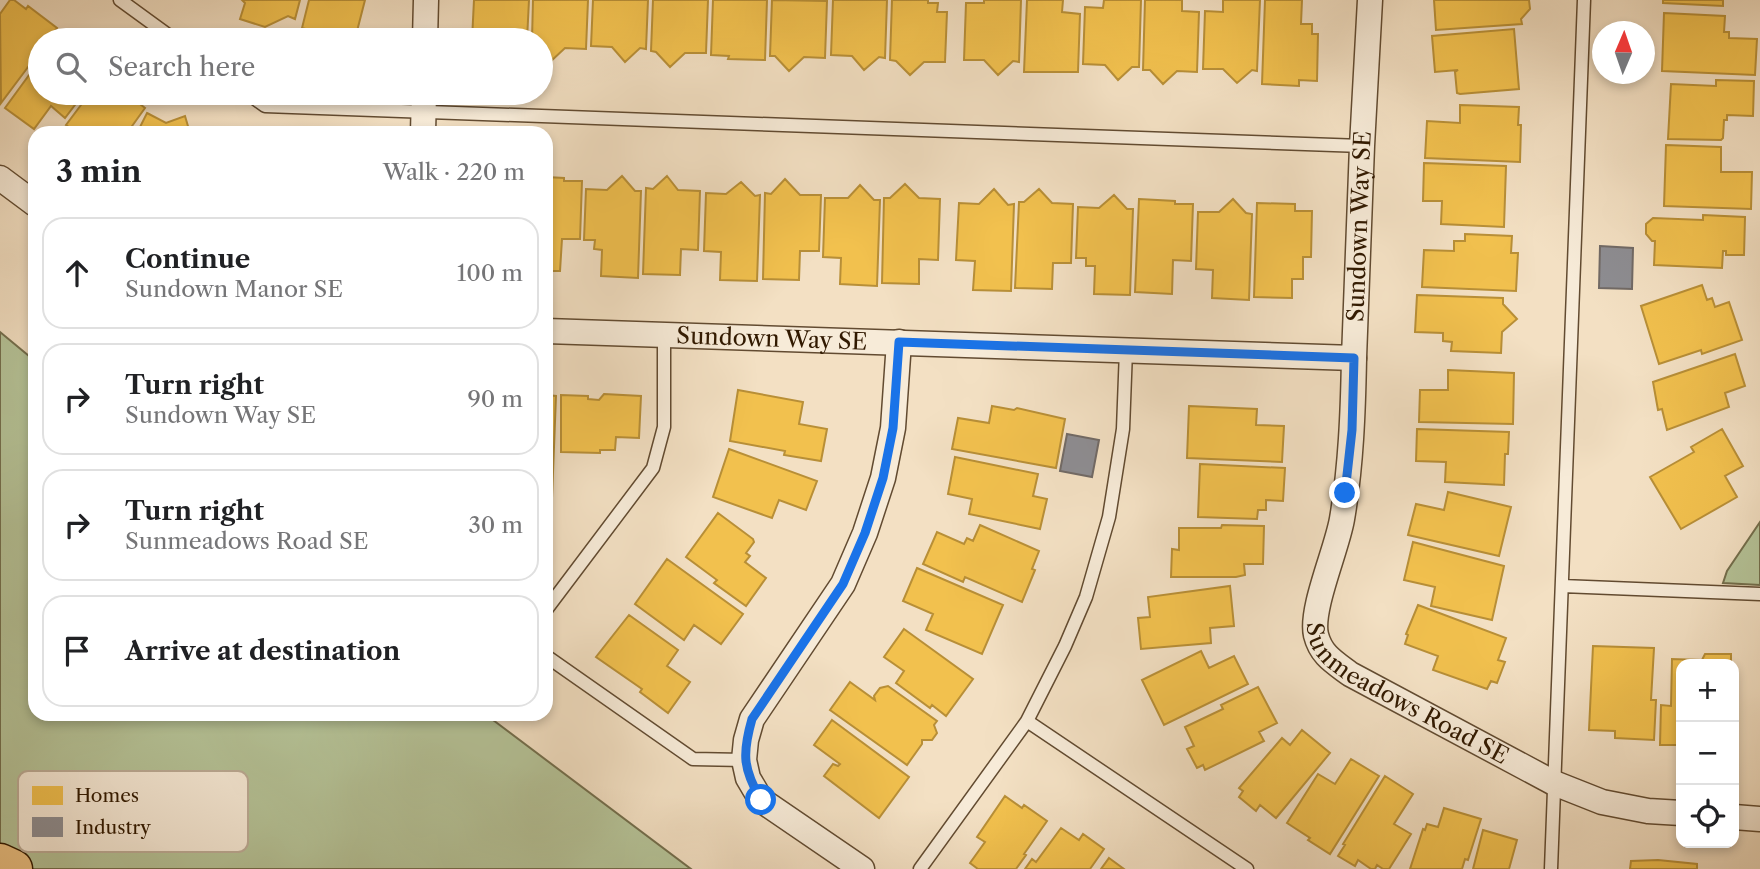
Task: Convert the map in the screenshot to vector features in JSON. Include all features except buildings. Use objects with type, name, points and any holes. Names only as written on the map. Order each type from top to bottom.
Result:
[{"type":"highway","points":[[0,863],[13,869]]},
{"type":"street","points":[[425,28],[426,0]]},
{"type":"street","name":"Sundown Way SE","points":[[553,331],[1354,358],[1370,0]]},
{"type":"street","points":[[0,178],[28,199]]},
{"type":"street","points":[[862,869],[761,800],[748,778],[744,760],[752,719],[843,584],[865,533],[883,478],[893,428],[899,342]]},
{"type":"street","name":"Sunmeadows Road SE","points":[[1354,358],[1352,430],[1342,520],[1317,608],[1315,632],[1322,653],[1350,674],[1555,783],[1602,802],[1648,811],[1676,813]]},
{"type":"street","points":[[1739,817],[1760,819]]},
{"type":"lane","points":[[120,0],[158,28]]},
{"type":"lane","points":[[1551,869],[1584,0]]},
{"type":"lane","points":[[264,105],[1362,146]]},
{"type":"lane","points":[[553,601],[653,468],[664,427],[664,335]]},
{"type":"lane","points":[[920,869],[1027,721],[1086,597],[1110,517],[1123,429],[1126,350]]},
{"type":"lane","points":[[1562,586],[1760,594]]},
{"type":"lane","points":[[553,661],[693,759],[744,760]]},
{"type":"lane","points":[[1027,721],[1247,869]]},
{"type":"green space","points":[[0,332],[28,355],[28,721],[494,721],[691,869],[0,869]]},
{"type":"green space","points":[[1760,522],[1760,585],[1723,583],[1727,571]]},
{"type":"route","points":[[761,800],[748,778],[744,760],[752,719],[843,584],[865,533],[883,478],[893,428],[899,342],[1354,358],[1352,430],[1345,493]]}]
